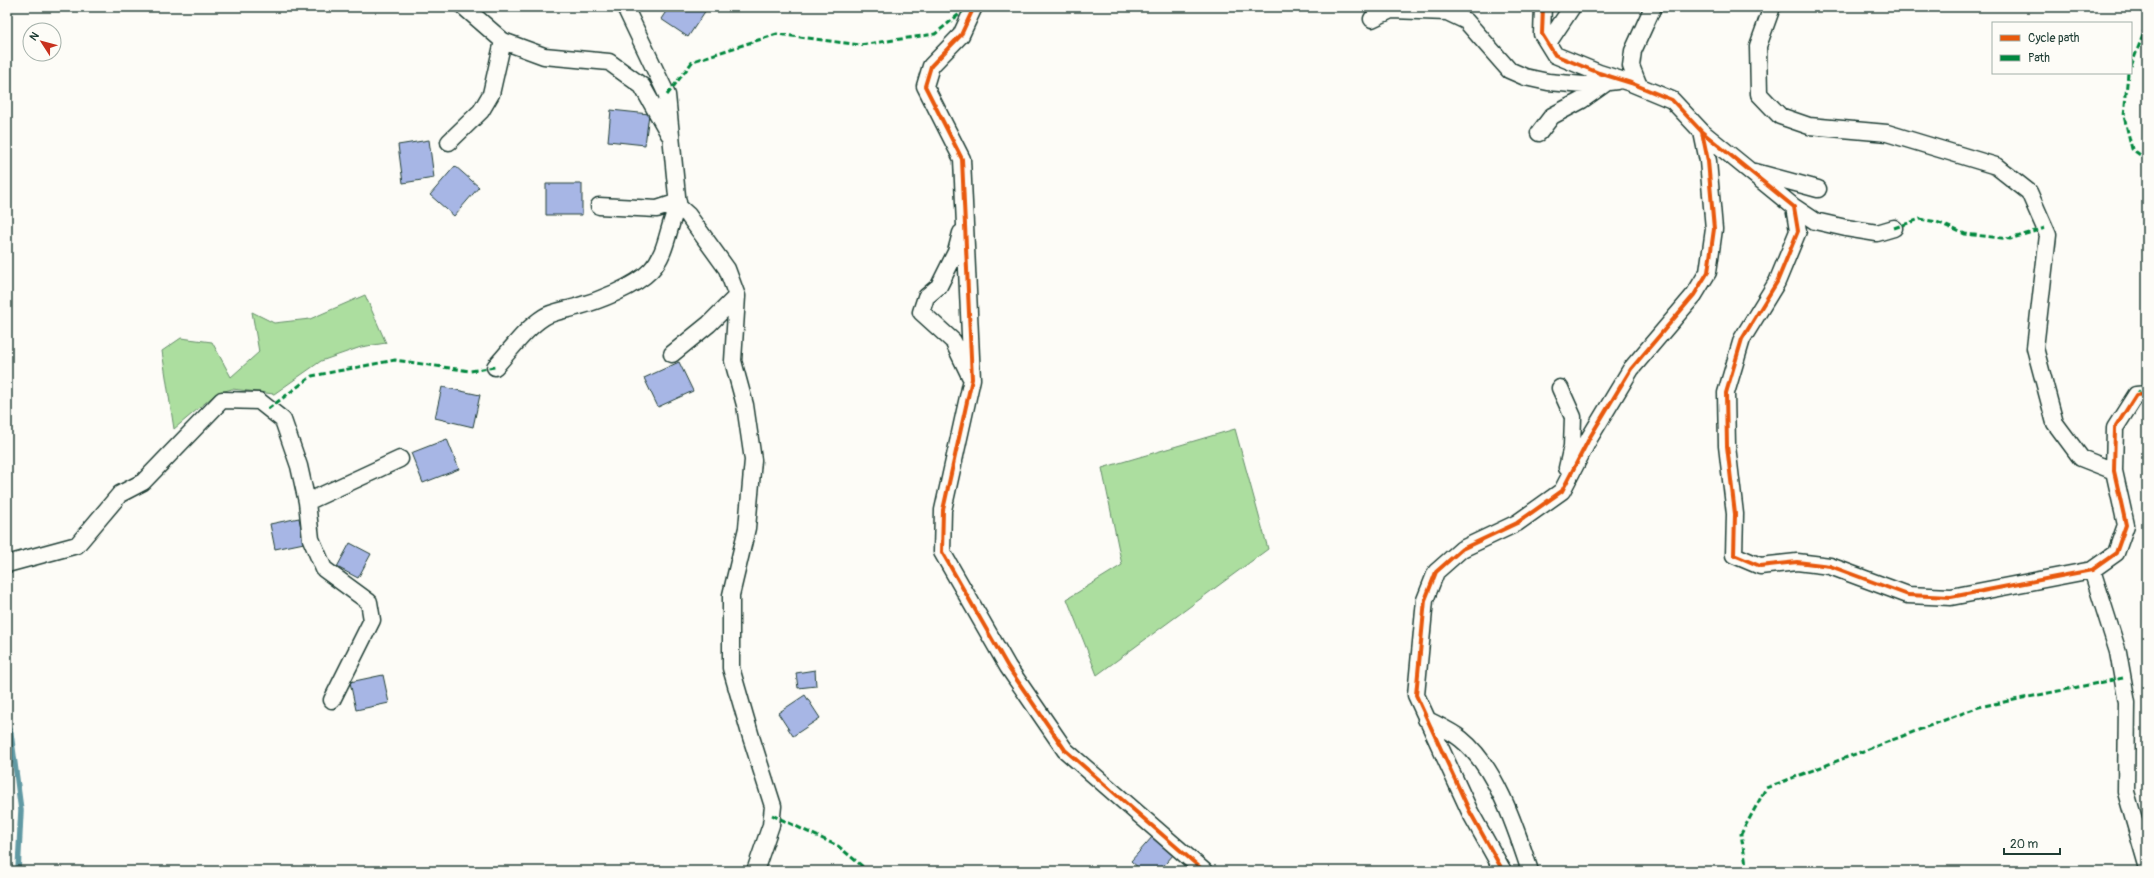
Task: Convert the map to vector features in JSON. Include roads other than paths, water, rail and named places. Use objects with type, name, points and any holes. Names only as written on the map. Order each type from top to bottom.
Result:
[{"type":"street","points":[[464,7],[503,41],[544,56],[609,62],[642,86],[673,142]]},
{"type":"street","points":[[495,367],[526,332],[544,316],[590,303],[624,289],[651,270],[665,247],[672,218],[678,204],[673,142],[667,95],[625,7]]},
{"type":"street","points":[[974,7],[961,35],[931,66],[925,86],[962,159],[972,379],[943,510],[942,552],[1008,667],[1064,750],[1204,871]]},
{"type":"street","points":[[1543,7],[1542,34],[1556,55],[1615,81],[1640,86],[1672,100],[1702,132],[1747,170],[1794,207],[1815,221],[1877,233],[1894,228]]},
{"type":"street","points":[[1548,43],[1572,7]]},
{"type":"street","points":[[1640,86],[1631,66],[1633,51],[1653,7]]},
{"type":"street","points":[[1772,7],[1758,46],[1759,94],[1780,116],[1809,126],[1887,133],[1996,166],[2029,192],[2048,235],[2035,348],[2055,423],[2081,458],[2114,471]]},
{"type":"street","points":[[1372,19],[1391,10],[1446,12],[1466,21],[1509,70],[1525,77],[1548,82],[1584,85],[1615,81]]},
{"type":"street","points":[[449,142],[481,111],[491,94],[503,41]]},
{"type":"street","points":[[1539,133],[1552,116],[1615,81]]},
{"type":"street","points":[[1503,871],[1470,812],[1416,695],[1425,600],[1436,572],[1462,548],[1517,523],[1562,491],[1590,437],[1631,369],[1694,295],[1708,272],[1714,229],[1708,161],[1702,132]]},
{"type":"street","points":[[1747,170],[1818,189]]},
{"type":"street","points":[[599,206],[657,210],[678,204]]},
{"type":"street","points":[[678,204],[688,215],[727,269],[737,296],[733,361],[745,405],[753,460],[747,528],[731,595],[731,668],[773,806],[770,825],[756,871]]},
{"type":"street","points":[[1794,207],[1798,231],[1777,282],[1742,339],[1726,393],[1727,446],[1735,514],[1734,556],[1760,566],[1797,562],[1830,566],[1908,595],[1951,597],[2092,570],[2116,554],[2126,525],[2114,471],[2115,428],[2136,395],[2147,394]]},
{"type":"street","points":[[965,218],[956,252],[939,286],[926,297],[921,312],[953,342],[972,379]]},
{"type":"street","points":[[672,354],[709,324],[737,296]]},
{"type":"street","points":[[1560,388],[1574,417],[1572,446],[1562,491]]},
{"type":"street","points":[[7,564],[77,545],[120,494],[143,482],[222,400],[259,401],[283,420],[299,466],[307,502],[311,539],[324,568],[369,602],[372,620],[332,700]]},
{"type":"street","points":[[307,502],[400,459]]},
{"type":"street","points":[[2092,570],[2118,652],[2127,703],[2126,792],[2147,865]]},
{"type":"street","points":[[1426,719],[1461,739],[1481,761],[1497,788],[1518,836],[1530,871]]},
{"type":"waterway","points":[[7,726],[11,734],[21,810],[18,871]]}]
